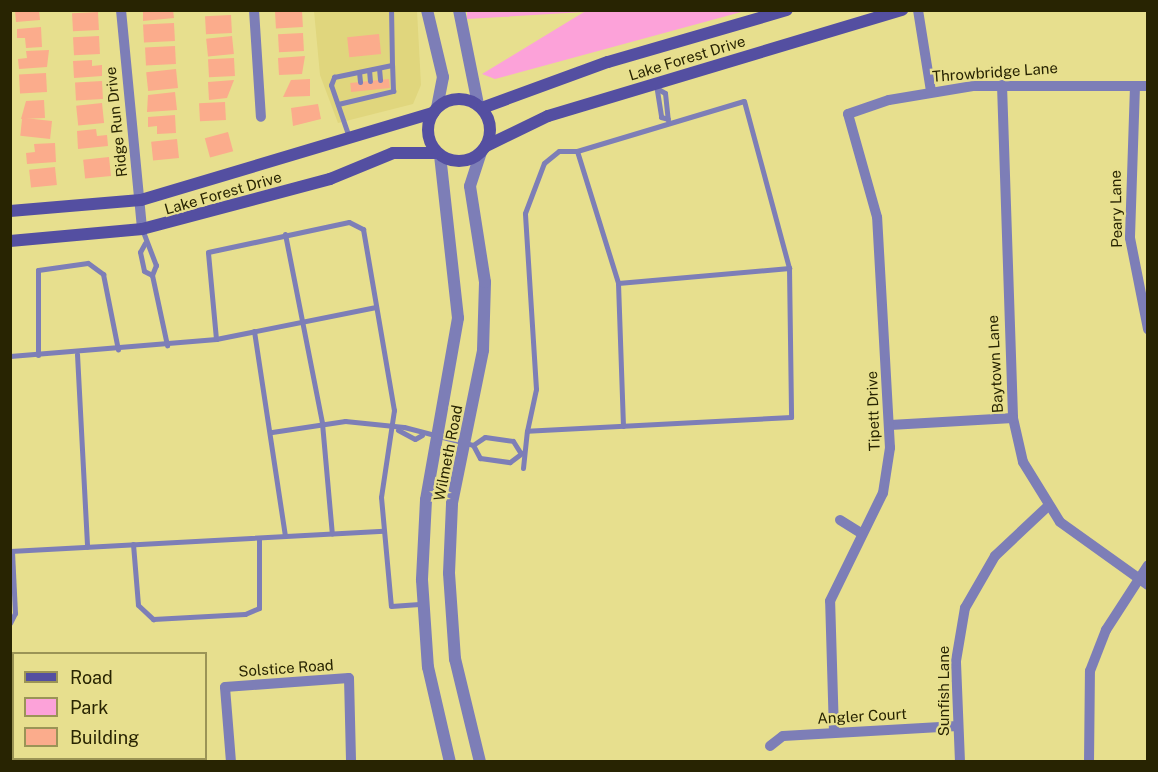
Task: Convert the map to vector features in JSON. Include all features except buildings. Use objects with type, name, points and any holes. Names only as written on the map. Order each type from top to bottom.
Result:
[{"type":"main road","name":"Lake Forest Drive","points":[[480,106],[608,62],[787,10]]},
{"type":"main road","name":"Lake Forest Drive","points":[[483,149],[548,116],[657,86],[902,10]]},
{"type":"main road","points":[[456,99],[480,106],[490,126],[483,149],[462,161],[439,154],[428,133],[435,110],[456,99]]},
{"type":"main road","name":"Lake Forest Drive","points":[[10,212],[141,200],[349,139],[435,110]]},
{"type":"main road","name":"Lake Forest Drive","points":[[10,241],[142,229],[330,179],[393,153],[439,154]]},
{"type":"street","name":"Ridge Run Drive","points":[[121,10],[127,113],[141,200],[142,229]]},
{"type":"street","points":[[254,10],[261,117]]},
{"type":"street","points":[[427,10],[443,77],[435,110]]},
{"type":"street","points":[[459,10],[480,106]]},
{"type":"street","points":[[918,10],[931,91]]},
{"type":"street","name":"Throwbridge Lane","points":[[848,114],[931,91],[1002,85],[1148,86]]},
{"type":"street","name":"Baytown Lane","points":[[1002,85],[1013,418],[1023,462],[1047,507],[1083,540],[1143,582]]},
{"type":"street","name":"Peary Lane","points":[[1135,86],[1130,238],[1148,329]]},
{"type":"street","name":"Tipett Drive","points":[[834,732],[830,601],[883,493],[890,425],[877,218],[848,114]]},
{"type":"street","name":"Wilmeth Road","points":[[480,762],[455,659],[450,597],[452,503],[469,444],[485,308],[470,198],[483,149]]},
{"type":"street","name":"Wilmeth Road","points":[[439,154],[458,301],[423,527],[423,604],[428,667],[450,762]]},
{"type":"street","points":[[890,425],[1013,418]]},
{"type":"street","name":"Sunfish Lane","points":[[960,762],[956,661],[965,608],[995,556],[1047,507]]},
{"type":"street","points":[[840,520],[862,534]]},
{"type":"street","points":[[1089,762],[1090,671],[1106,630],[1143,582],[1148,565]]},
{"type":"street","name":"Solstice Road","points":[[231,762],[225,687],[349,678],[351,762]]},
{"type":"street","name":"Angler Court","points":[[770,746],[783,736],[958,726]]},
{"type":"lane","points":[[338,104],[371,97],[396,85],[392,65],[391,10]]},
{"type":"lane","points":[[349,139],[338,104],[334,77],[392,65]]},
{"type":"lane","points":[[379,68],[380,80]]},
{"type":"lane","points":[[369,70],[370,81]]},
{"type":"lane","points":[[359,72],[360,82]]},
{"type":"lane","points":[[657,86],[665,93],[671,113],[668,121],[661,117],[654,95],[657,86]]},
{"type":"lane","points":[[371,90],[371,97]]},
{"type":"lane","points":[[360,91],[361,99]]},
{"type":"lane","points":[[523,468],[522,453],[536,389],[525,213],[544,164],[559,151],[577,151],[668,121],[744,101],[789,268],[791,417],[527,431]]},
{"type":"lane","points":[[577,151],[618,284],[624,426]]},
{"type":"lane","points":[[216,339],[208,252],[285,234],[359,225],[366,235],[391,390],[391,429],[381,497],[391,606],[423,604]]},
{"type":"lane","points":[[142,229],[145,243],[156,265],[152,275],[166,345]]},
{"type":"lane","points":[[285,234],[299,323],[322,423],[332,534]]},
{"type":"lane","points":[[145,243],[140,252],[144,271],[152,275]]},
{"type":"lane","points":[[38,355],[38,270],[88,263],[103,274],[118,350]]},
{"type":"lane","points":[[618,284],[789,268]]},
{"type":"lane","points":[[10,356],[77,354],[216,339],[376,307]]},
{"type":"lane","points":[[254,331],[272,432],[285,536]]},
{"type":"lane","points":[[77,354],[87,548]]},
{"type":"lane","points":[[272,432],[322,423],[352,421],[398,430],[415,439],[422,435]]},
{"type":"lane","points":[[398,430],[404,427],[422,435],[469,444],[485,437],[513,441],[522,453]]},
{"type":"lane","points":[[469,444],[480,458],[510,462],[522,453]]},
{"type":"lane","points":[[10,623],[15,613],[11,551],[383,531]]},
{"type":"lane","points":[[134,544],[138,605],[153,619],[245,614],[259,608],[259,538]]},
{"type":"shaded area","points":[[314,11],[417,11],[421,85],[413,104],[338,123],[320,75]]},
{"type":"green space","points":[[467,10],[745,11],[495,79],[482,74],[584,12],[467,19]]}]
